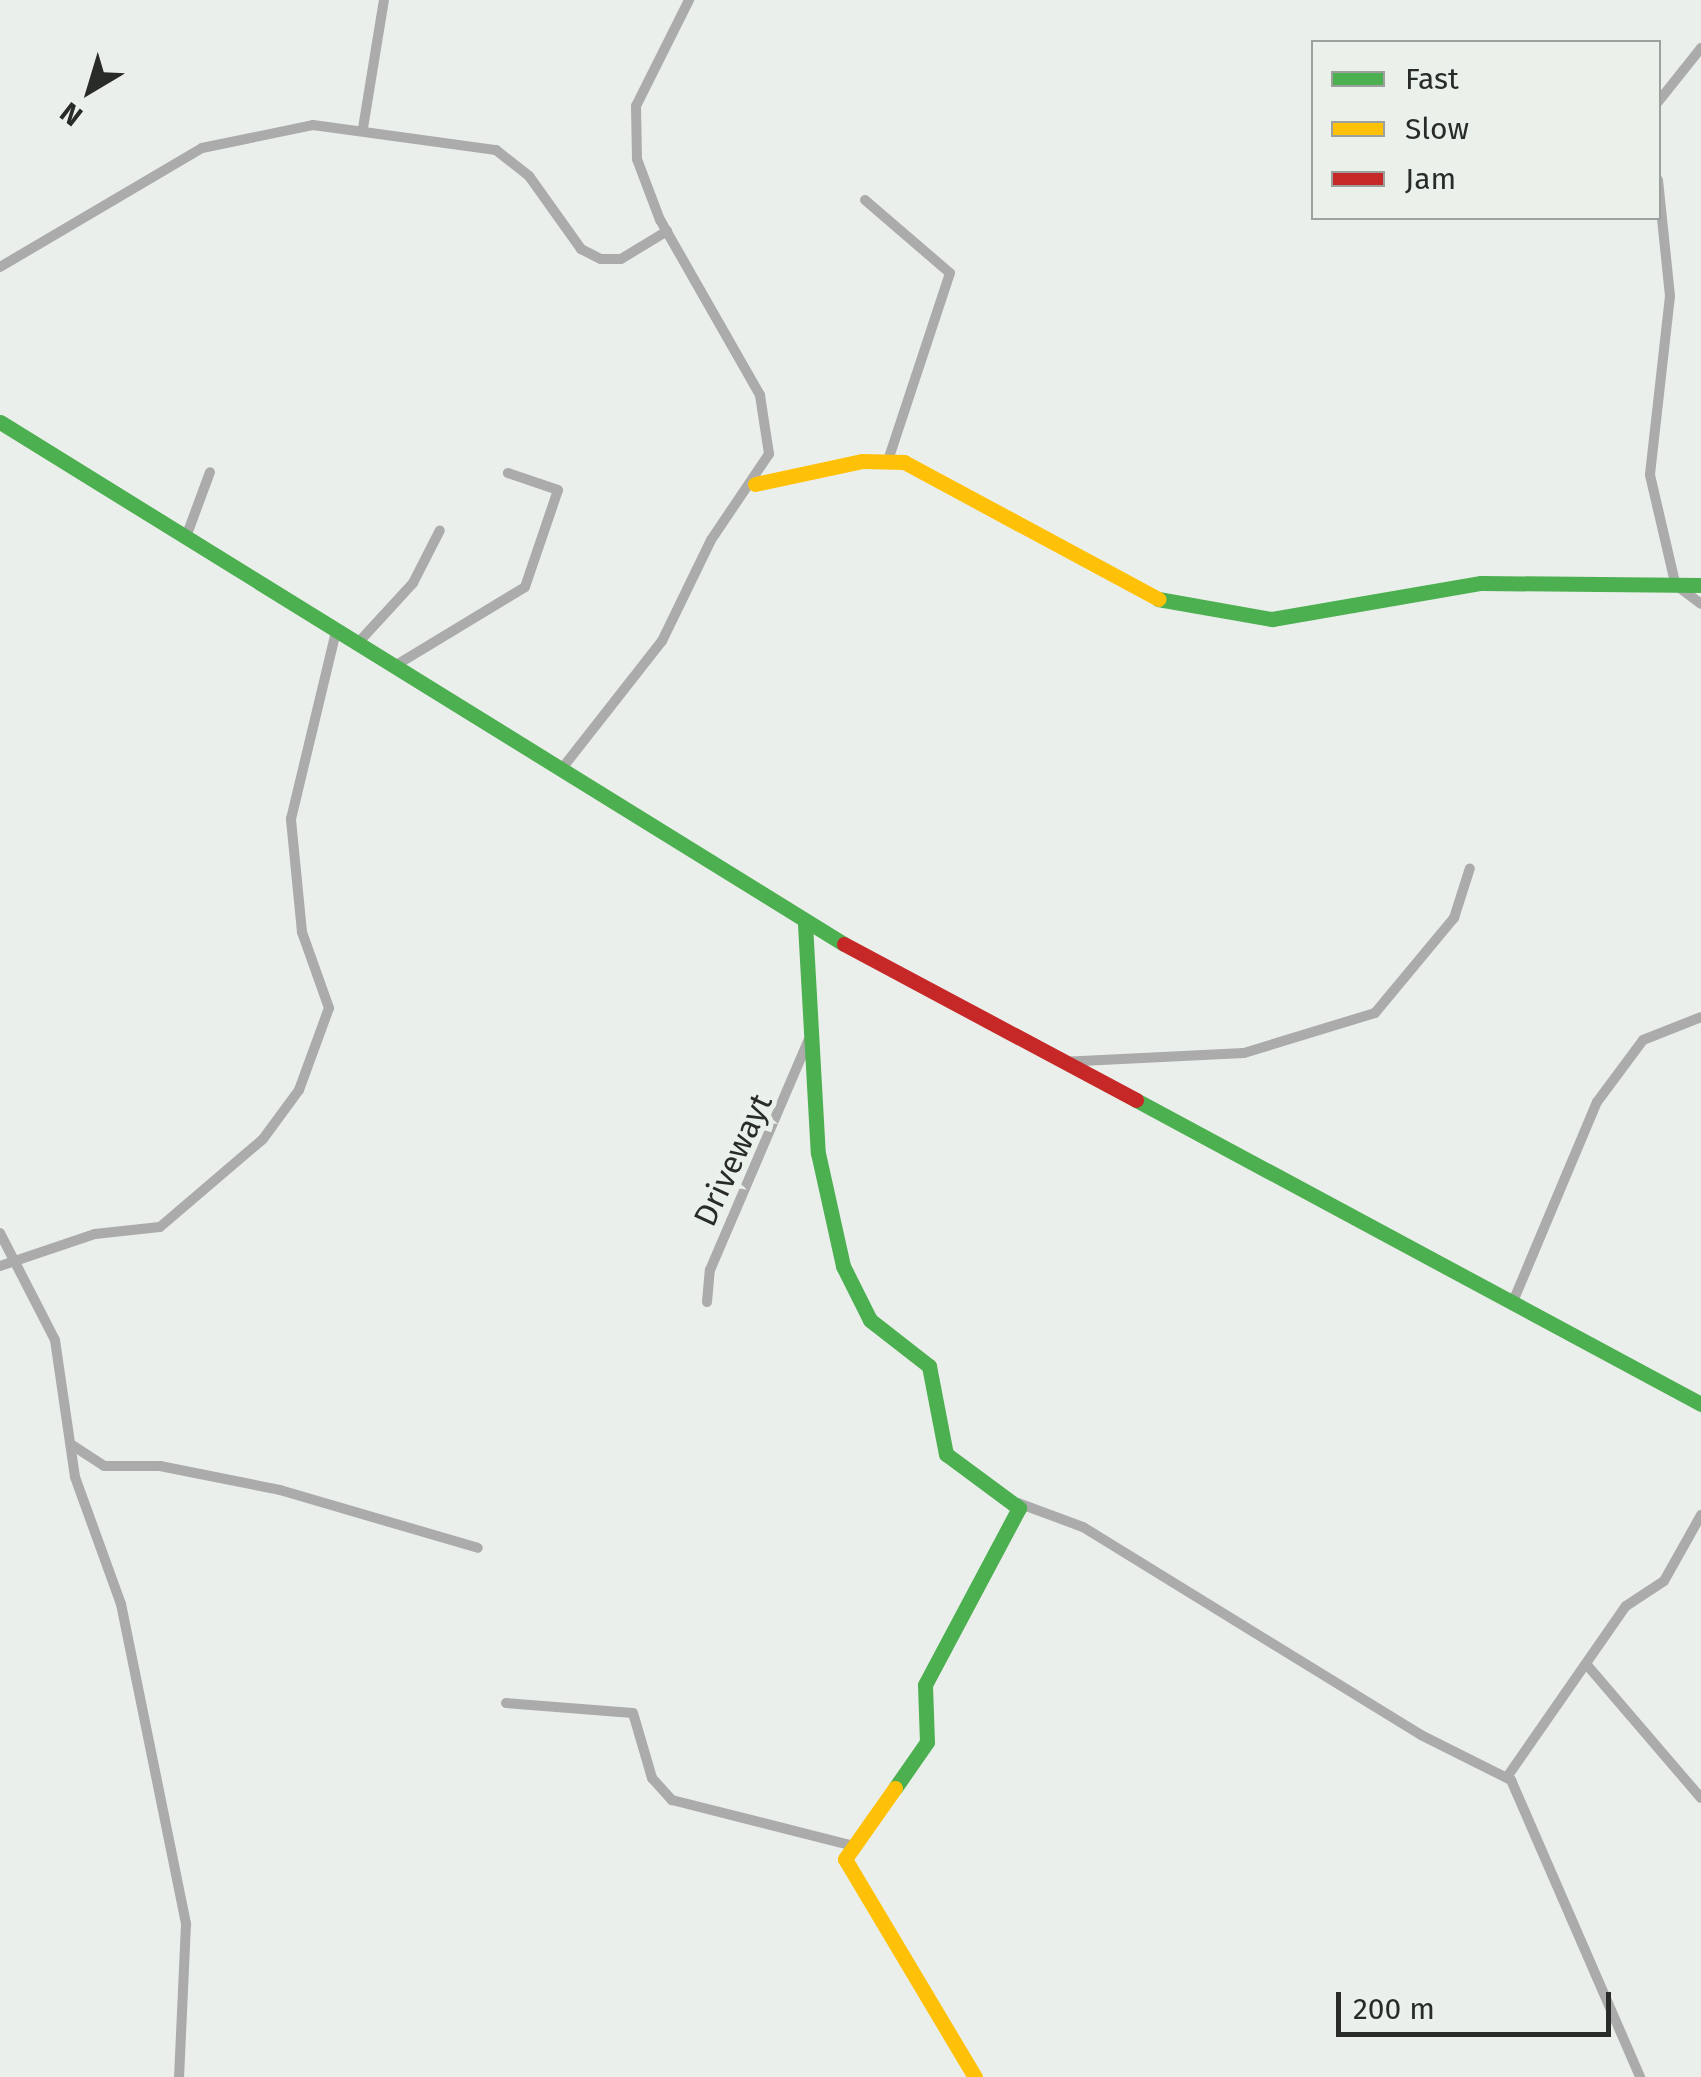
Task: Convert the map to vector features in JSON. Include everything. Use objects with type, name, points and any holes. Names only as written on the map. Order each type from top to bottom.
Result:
[{"type":"street","points":[[363,128],[384,0]]},
{"type":"street","points":[[560,772],[662,641],[711,540],[755,484],[769,454],[767,414],[706,288],[667,232],[633,129],[649,71],[690,0]]},
{"type":"street","points":[[1661,98],[1701,48]]},
{"type":"street","points":[[0,267],[228,137],[363,128],[496,150],[529,176],[581,249],[601,259],[621,259],[667,232]]},
{"type":"street","points":[[865,200],[950,274],[888,460]]},
{"type":"street","points":[[1661,209],[1670,296],[1650,475],[1678,588],[1701,604]]},
{"type":"street","points":[[0,422],[806,924],[1701,1404]]},
{"type":"street","points":[[755,484],[888,460],[935,474],[1154,598],[1272,619],[1481,583],[1678,588],[1701,585]]},
{"type":"street","points":[[186,537],[210,472]]},
{"type":"street","points":[[393,667],[525,587],[558,490],[508,473]]},
{"type":"street","points":[[356,644],[412,583],[440,530]]},
{"type":"street","points":[[0,1266],[94,1234],[162,1226],[263,1139],[299,1090],[329,1008],[302,932],[291,819],[336,632]]},
{"type":"street","points":[[1060,1062],[1244,1053],[1376,1013],[1454,918],[1470,868]]},
{"type":"street","points":[[806,924],[809,1038],[826,1209],[847,1276],[870,1320],[929,1366],[946,1454],[1018,1504],[1084,1527],[1394,1719],[1507,1777],[1640,2077]]},
{"type":"street","points":[[1511,1305],[1597,1102],[1643,1040],[1701,1017]]},
{"type":"street","name":"Drivewayt","points":[[707,1302],[710,1270],[809,1038]]},
{"type":"street","points":[[0,1233],[19,1260],[55,1340],[77,1484],[115,1578],[186,1924],[180,2077]]},
{"type":"street","points":[[72,1445],[104,1466],[160,1466],[280,1490],[478,1548]]},
{"type":"street","points":[[976,2076],[849,1876],[850,1844],[927,1742],[925,1685],[998,1563],[1018,1504]]},
{"type":"street","points":[[1507,1777],[1626,1606],[1664,1581],[1701,1515]]},
{"type":"street","points":[[1587,1666],[1701,1798]]},
{"type":"street","points":[[506,1703],[633,1713],[652,1778],[672,1800],[850,1844]]},
{"type":"traffic: fast","points":[[0,422],[844,944]]},
{"type":"traffic: fast","points":[[1158,599],[1272,619],[1481,583],[1701,585]]},
{"type":"traffic: fast","points":[[805,924],[818,1153],[843,1266],[870,1320],[929,1366],[946,1454],[1019,1508],[925,1685],[927,1742],[895,1788]]},
{"type":"traffic: fast","points":[[1136,1100],[1701,1404]]},
{"type":"traffic: slow","points":[[755,484],[862,461],[904,462],[1158,599]]},
{"type":"traffic: slow","points":[[895,1788],[845,1859],[975,2077]]},
{"type":"traffic: jam","points":[[844,944],[1136,1100]]}]
